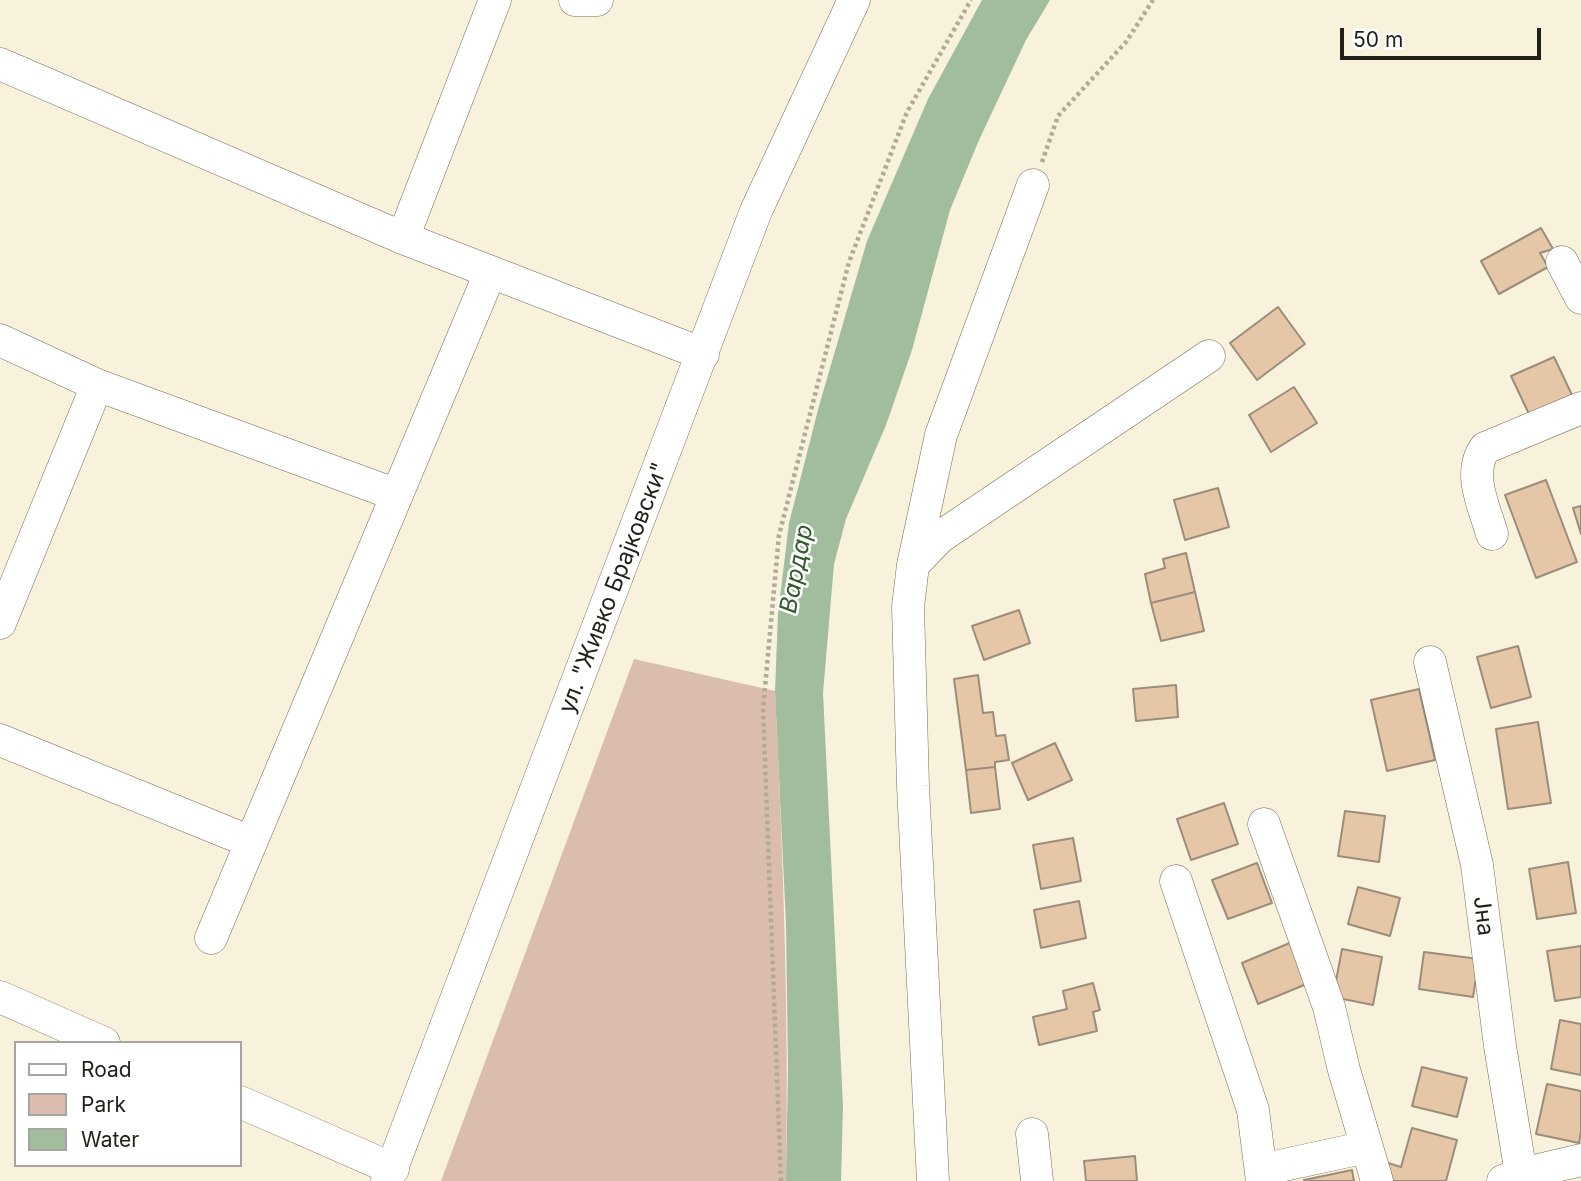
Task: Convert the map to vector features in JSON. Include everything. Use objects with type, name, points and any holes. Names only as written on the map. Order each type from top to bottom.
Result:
[{"type":"street","points":[[403,238],[495,0]]},
{"type":"street","points":[[575,0],[597,0]]},
{"type":"street","name":"ул. \"Живко Брајковски\"","points":[[390,1175],[704,354],[756,211],[854,0]]},
{"type":"street","points":[[0,64],[403,238],[704,354]]},
{"type":"street","points":[[933,1181],[913,786],[908,607],[913,565],[941,435],[1033,186]]},
{"type":"street","points":[[1562,262],[1581,298]]},
{"type":"street","points":[[211,937],[490,273]]},
{"type":"street","points":[[0,340],[97,385],[397,495]]},
{"type":"street","points":[[913,565],[940,537],[1209,356]]},
{"type":"street","points":[[0,623],[97,385]]},
{"type":"street","points":[[1492,534],[1476,477],[1477,459],[1485,448],[1581,408]]},
{"type":"street","name":"Јна","points":[[1430,662],[1477,865],[1500,1046],[1512,1177],[1581,1160]]},
{"type":"street","points":[[0,740],[251,842]]},
{"type":"street","points":[[1264,824],[1329,1007],[1344,1070],[1377,1181]]},
{"type":"street","points":[[1175,881],[1253,1110],[1261,1175],[1367,1147]]},
{"type":"street","points":[[0,998],[99,1041]]},
{"type":"street","points":[[242,1103],[390,1175]]},
{"type":"street","points":[[1032,1134],[1037,1181]]},
{"type":"path","points":[[780,1181],[763,709],[779,535],[849,262],[907,112],[971,0]]},
{"type":"path","points":[[1033,186],[1058,116],[1126,42],[1153,0]]},
{"type":"green space","points":[[634,659],[775,691],[785,936],[786,1181],[441,1181]]},
{"type":"water","name":"Вардар","points":[[982,0],[1050,0],[1026,40],[950,210],[912,350],[886,425],[846,519],[834,564],[823,693],[843,1106],[841,1181],[786,1181],[786,924],[775,691],[778,614],[789,523],[819,406],[867,241],[928,99]]},
{"type":"building","points":[[1541,228],[1553,249],[1540,253],[1548,267],[1499,294],[1481,261]]},
{"type":"building","points":[[1278,307],[1305,344],[1257,380],[1230,343]]},
{"type":"building","points":[[1554,357],[1572,395],[1529,414],[1511,376]]},
{"type":"building","points":[[1294,387],[1317,423],[1271,452],[1249,415]]},
{"type":"building","points":[[1546,480],[1577,562],[1536,578],[1505,495]]},
{"type":"building","points":[[1218,488],[1229,527],[1185,540],[1174,500]]},
{"type":"building","points":[[1581,506],[1581,534],[1573,508]]},
{"type":"building","points":[[1186,553],[1195,592],[1151,603],[1145,574],[1165,568],[1163,559]]},
{"type":"building","points":[[1195,592],[1204,631],[1161,641],[1151,603]]},
{"type":"building","points":[[1019,610],[1030,643],[984,660],[972,626]]},
{"type":"building","points":[[1518,646],[1531,697],[1491,708],[1477,657]]},
{"type":"building","points":[[978,675],[983,713],[993,712],[996,736],[1005,735],[1009,760],[995,762],[995,767],[966,770],[954,679]]},
{"type":"building","points":[[1176,685],[1178,717],[1136,721],[1133,689]]},
{"type":"building","points":[[1419,689],[1435,760],[1387,771],[1371,700]]},
{"type":"building","points":[[1538,722],[1551,803],[1508,809],[1496,729]]},
{"type":"building","points":[[1055,743],[1072,780],[1028,800],[1012,763]]},
{"type":"building","points":[[995,767],[1000,809],[971,813],[966,770]]},
{"type":"building","points":[[1224,803],[1238,844],[1191,860],[1177,819]]},
{"type":"building","points":[[1345,811],[1385,816],[1379,862],[1338,856]]},
{"type":"building","points":[[1073,838],[1081,881],[1041,889],[1033,845]]},
{"type":"building","points":[[1568,862],[1576,913],[1537,919],[1529,869]]},
{"type":"building","points":[[1257,863],[1272,903],[1228,919],[1212,880]]},
{"type":"building","points":[[1358,887],[1400,898],[1390,936],[1348,924]]},
{"type":"building","points":[[1079,901],[1086,938],[1041,948],[1034,910]]},
{"type":"building","points":[[1292,942],[1309,983],[1258,1004],[1242,963]]},
{"type":"building","points":[[1581,946],[1581,997],[1555,1001],[1547,951]]},
{"type":"building","points":[[1342,949],[1382,957],[1373,1005],[1333,997]]},
{"type":"building","points":[[1424,952],[1479,959],[1473,997],[1419,989]]},
{"type":"building","points":[[1093,983],[1100,1010],[1093,1012],[1097,1031],[1039,1045],[1033,1017],[1067,1009],[1063,991]]},
{"type":"building","points":[[1560,1020],[1581,1024],[1581,1075],[1551,1069]]},
{"type":"building","points":[[1422,1067],[1467,1078],[1457,1117],[1412,1106]]},
{"type":"building","points":[[1547,1084],[1581,1091],[1579,1143],[1536,1134]]},
{"type":"building","points":[[1412,1128],[1457,1140],[1446,1181],[1384,1181],[1388,1163],[1401,1167]]},
{"type":"building","points":[[1135,1156],[1137,1181],[1086,1181],[1084,1161]]},
{"type":"building","points":[[1352,1170],[1354,1181],[1304,1181],[1304,1180]]}]
